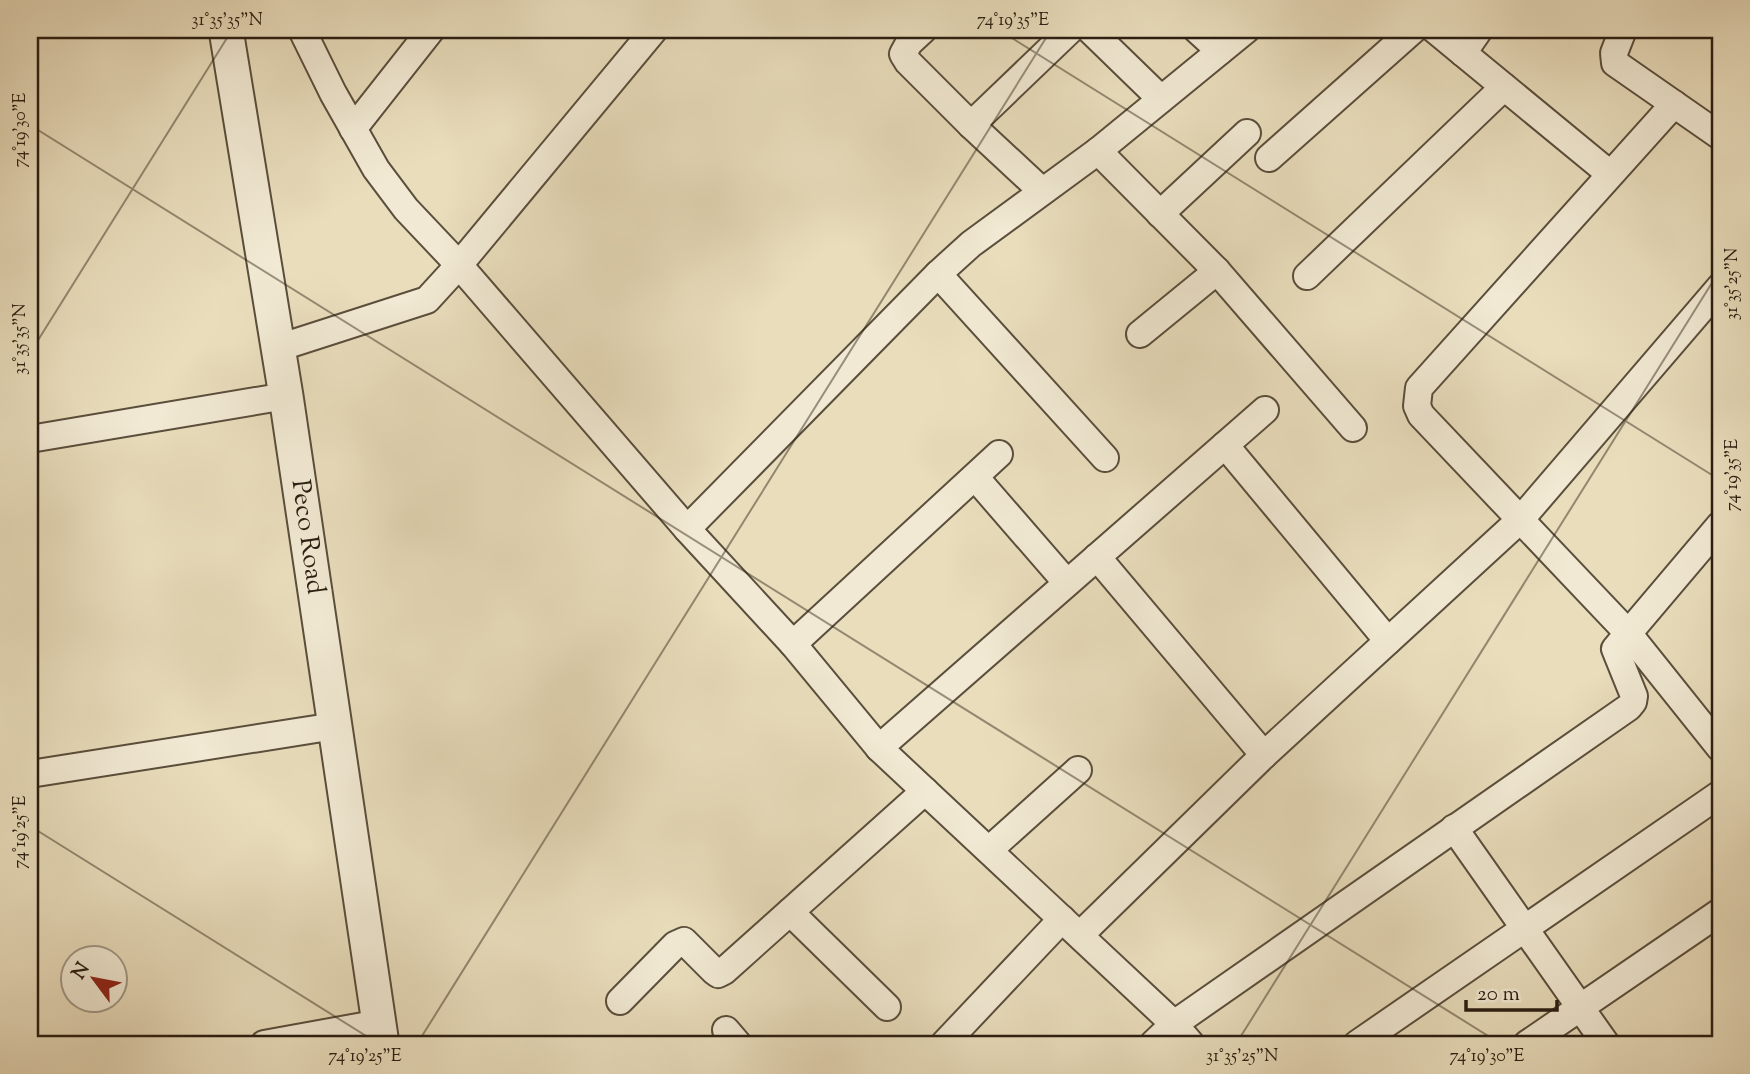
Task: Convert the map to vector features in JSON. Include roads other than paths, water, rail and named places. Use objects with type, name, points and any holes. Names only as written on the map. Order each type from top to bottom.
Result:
[{"type":"street","name":"Peco Road","points":[[226,30],[286,396],[381,1034]]},
{"type":"street","points":[[302,30],[333,93],[376,169],[406,209],[459,265],[687,529],[793,644],[879,748],[1174,1024],[1191,1044]]},
{"type":"street","points":[[354,129],[431,30]]},
{"type":"street","points":[[278,348],[427,300],[654,30]]},
{"type":"street","points":[[923,30],[909,43],[903,54],[908,62],[1042,191]]},
{"type":"street","points":[[971,125],[1070,30]]},
{"type":"street","points":[[1090,30],[1161,99]]},
{"type":"street","points":[[1197,30],[1220,51]]},
{"type":"street","points":[[687,529],[938,274],[971,244],[1098,151],[1246,30]]},
{"type":"street","points":[[1269,158],[1413,30]]},
{"type":"street","points":[[1435,30],[1610,174]]},
{"type":"street","points":[[1463,53],[1479,30]]},
{"type":"street","points":[[1623,30],[1614,54],[1615,63],[1720,136]]},
{"type":"street","points":[[1307,276],[1504,87]]},
{"type":"street","points":[[1674,104],[1419,388],[1417,406],[1422,415],[1628,633],[1719,743]]},
{"type":"street","points":[[1160,214],[1247,133]]},
{"type":"street","points":[[1098,151],[1217,271],[1353,428]]},
{"type":"street","points":[[1140,334],[1217,271]]},
{"type":"street","points":[[938,274],[1105,458]]},
{"type":"street","points":[[944,1044],[1521,519],[1720,287]]},
{"type":"street","points":[[30,439],[286,396]]},
{"type":"street","points":[[879,748],[1265,411]]},
{"type":"street","points":[[1225,445],[1388,641]]},
{"type":"street","points":[[793,644],[999,454]]},
{"type":"street","points":[[975,477],[1067,583]]},
{"type":"street","points":[[1153,1044],[1174,1024],[1629,707],[1634,696],[1615,649],[1720,525]]},
{"type":"street","points":[[1097,557],[1264,755]]},
{"type":"street","points":[[30,774],[335,726]]},
{"type":"street","points":[[989,850],[1077,770]]},
{"type":"street","points":[[620,1001],[675,945],[684,942],[718,974],[724,971],[925,791]]},
{"type":"street","points":[[1357,1044],[1720,794]]},
{"type":"street","points":[[1454,828],[1606,1044]]},
{"type":"street","points":[[790,912],[887,1007]]},
{"type":"street","points":[[1527,1044],[1720,912]]},
{"type":"street","points":[[264,1044],[381,1034]]}]
